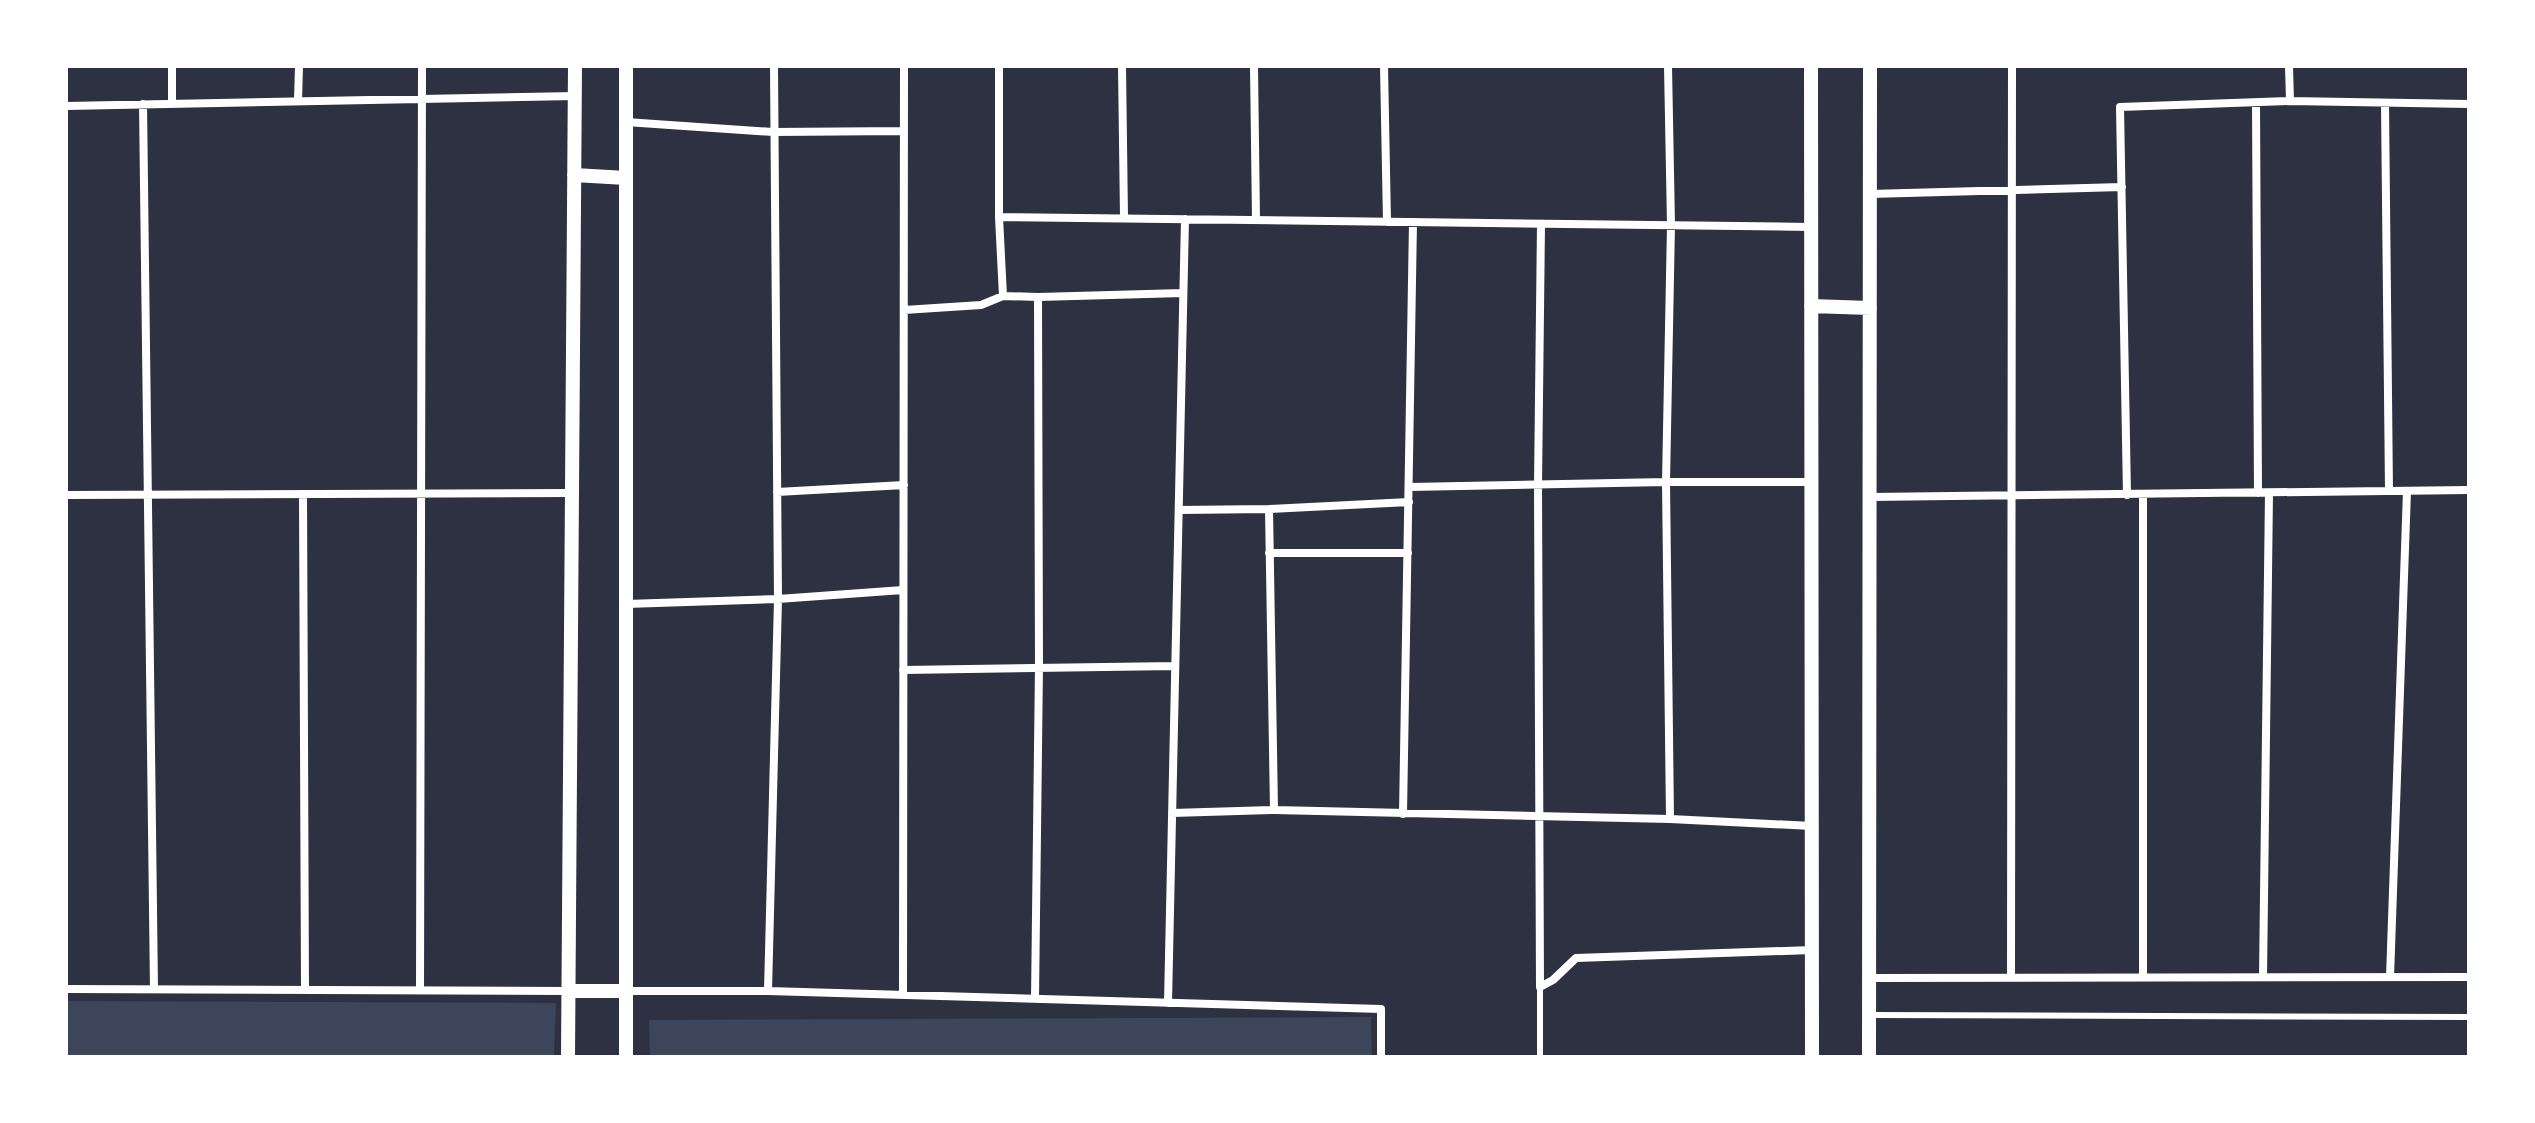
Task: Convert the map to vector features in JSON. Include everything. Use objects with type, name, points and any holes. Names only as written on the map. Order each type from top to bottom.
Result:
[{"type":"street","points":[[172,66],[172,104]]},
{"type":"street","points":[[298,101],[299,66]]},
{"type":"street","points":[[420,990],[422,66]]},
{"type":"street","points":[[568,1057],[575,66]]},
{"type":"street","points":[[626,66],[626,1057]]},
{"type":"street","points":[[768,991],[778,599],[774,66]]},
{"type":"street","points":[[903,995],[904,66]]},
{"type":"street","points":[[999,66],[999,217],[1003,296]]},
{"type":"street","points":[[1122,66],[1124,218]]},
{"type":"street","points":[[1254,66],[1256,220]]},
{"type":"street","points":[[1384,66],[1387,222]]},
{"type":"street","points":[[1668,66],[1671,225],[1666,482],[1670,819]]},
{"type":"street","points":[[1811,66],[1812,1057]]},
{"type":"street","points":[[1869,1057],[1870,66]]},
{"type":"street","points":[[2011,978],[2012,66]]},
{"type":"street","points":[[2289,66],[2290,101]]},
{"type":"street","points":[[66,106],[575,96]]},
{"type":"street","points":[[2127,495],[2120,107],[2290,101],[2469,104]]},
{"type":"street","points":[[2256,103],[2258,493]]},
{"type":"street","points":[[143,104],[154,989]]},
{"type":"street","points":[[2385,104],[2389,491]]},
{"type":"street","points":[[626,122],[773,132],[904,131]]},
{"type":"street","points":[[574,175],[626,178]]},
{"type":"street","points":[[1870,194],[2122,187]]},
{"type":"street","points":[[999,217],[1811,227]]},
{"type":"street","points":[[1168,1003],[1185,219]]},
{"type":"street","points":[[1403,814],[1413,222]]},
{"type":"street","points":[[1541,224],[1538,485],[1540,987],[1553,980],[1576,958],[1812,950]]},
{"type":"street","points":[[904,310],[981,305],[1003,296],[1183,293]]},
{"type":"street","points":[[1035,999],[1039,666],[1038,297]]},
{"type":"street","points":[[1811,306],[1870,308]]},
{"type":"street","points":[[1409,487],[1812,482]]},
{"type":"street","points":[[777,492],[904,485]]},
{"type":"street","points":[[1869,497],[2469,490]]},
{"type":"street","points":[[2390,977],[2407,491]]},
{"type":"street","points":[[66,495],[572,493]]},
{"type":"street","points":[[2263,977],[2269,493]]},
{"type":"street","points":[[303,494],[305,990]]},
{"type":"street","points":[[2143,494],[2143,977]]},
{"type":"street","points":[[1179,510],[1409,502]]},
{"type":"street","points":[[1269,509],[1274,810]]},
{"type":"street","points":[[1269,553],[1408,553]]},
{"type":"street","points":[[626,604],[778,599],[903,590]]},
{"type":"street","points":[[903,670],[1175,666]]},
{"type":"street","points":[[1172,813],[1274,810],[1670,819],[1812,826]]},
{"type":"street","points":[[1869,978],[2469,977]]},
{"type":"street","points":[[66,989],[768,991],[1381,1009],[1381,1057]]},
{"type":"lane","points":[[1540,987],[1540,1057]]},
{"type":"lane","points":[[1869,1015],[2469,1017]]},
{"type":"shaded area","points":[[66,1001],[556,1003],[554,1057],[66,1057]]},
{"type":"shaded area","points":[[1371,1017],[1372,1057],[650,1057],[649,1020]]}]
